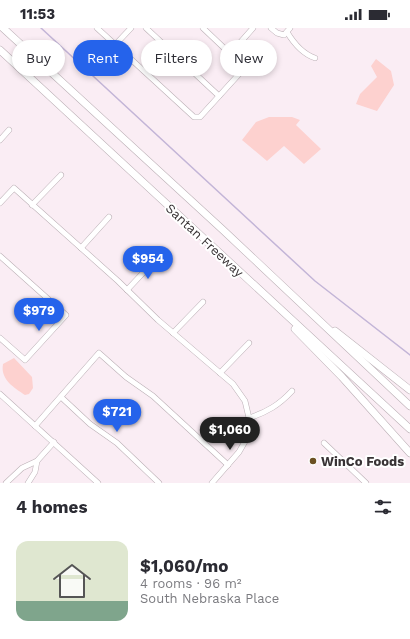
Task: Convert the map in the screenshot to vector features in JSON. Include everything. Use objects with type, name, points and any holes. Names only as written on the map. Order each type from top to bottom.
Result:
[{"type":"highway","name":"Santan Freeway","points":[[3,28],[410,406]]},
{"type":"highway","points":[[9,28],[68,88]]},
{"type":"highway","name":"Santan Freeway","points":[[0,50],[410,429]]},
{"type":"highway","points":[[0,54],[30,79]]},
{"type":"highway","points":[[271,301],[290,324],[342,377],[410,454]]},
{"type":"highway","points":[[298,301],[410,390]]},
{"type":"street","points":[[97,28],[110,40]]},
{"type":"street","points":[[119,40],[130,28]]},
{"type":"street","points":[[146,28],[219,96]]},
{"type":"street","points":[[203,28],[220,44]]},
{"type":"street","points":[[242,40],[253,28]]},
{"type":"street","points":[[271,28],[277,33],[287,31],[293,42],[309,56],[315,58]]},
{"type":"street","points":[[133,61],[194,117],[198,117],[237,76]]},
{"type":"street","points":[[0,140],[9,130]]},
{"type":"street","points":[[32,205],[61,175]]},
{"type":"street","points":[[0,203],[14,188],[173,333],[233,384],[245,401],[249,418],[247,438],[239,452],[212,483]]},
{"type":"street","points":[[81,248],[109,217]]},
{"type":"street","points":[[0,256],[66,315],[25,360],[0,338]]},
{"type":"street","points":[[127,290],[156,259]]},
{"type":"street","points":[[173,333],[202,302]]},
{"type":"street","points":[[220,373],[248,343]]},
{"type":"street","points":[[35,426],[99,353],[126,377],[153,396],[228,465]]},
{"type":"street","points":[[249,418],[266,412],[282,402],[292,391]]},
{"type":"street","points":[[0,394],[98,483]]},
{"type":"street","points":[[61,397],[90,424],[117,443],[160,483]]},
{"type":"street","points":[[6,483],[22,468],[37,460],[54,442]]},
{"type":"street","points":[[324,443],[366,483]]},
{"type":"street","points":[[28,483],[35,472],[37,460]]},
{"type":"shaded area","points":[[376,59],[391,71],[394,85],[377,111],[356,104],[360,94],[377,77],[371,66]]},
{"type":"shaded area","points":[[269,117],[292,117],[300,120],[296,125],[321,149],[304,164],[284,146],[267,161],[242,140],[256,122]]},
{"type":"shaded area","points":[[14,358],[32,377],[33,388],[29,394],[25,395],[9,383],[4,375],[3,364]]},
{"type":"waterway","points":[[41,28],[315,281],[410,355]]},
{"type":"place","name":"WinCo Foods","points":[[313,461]]}]
